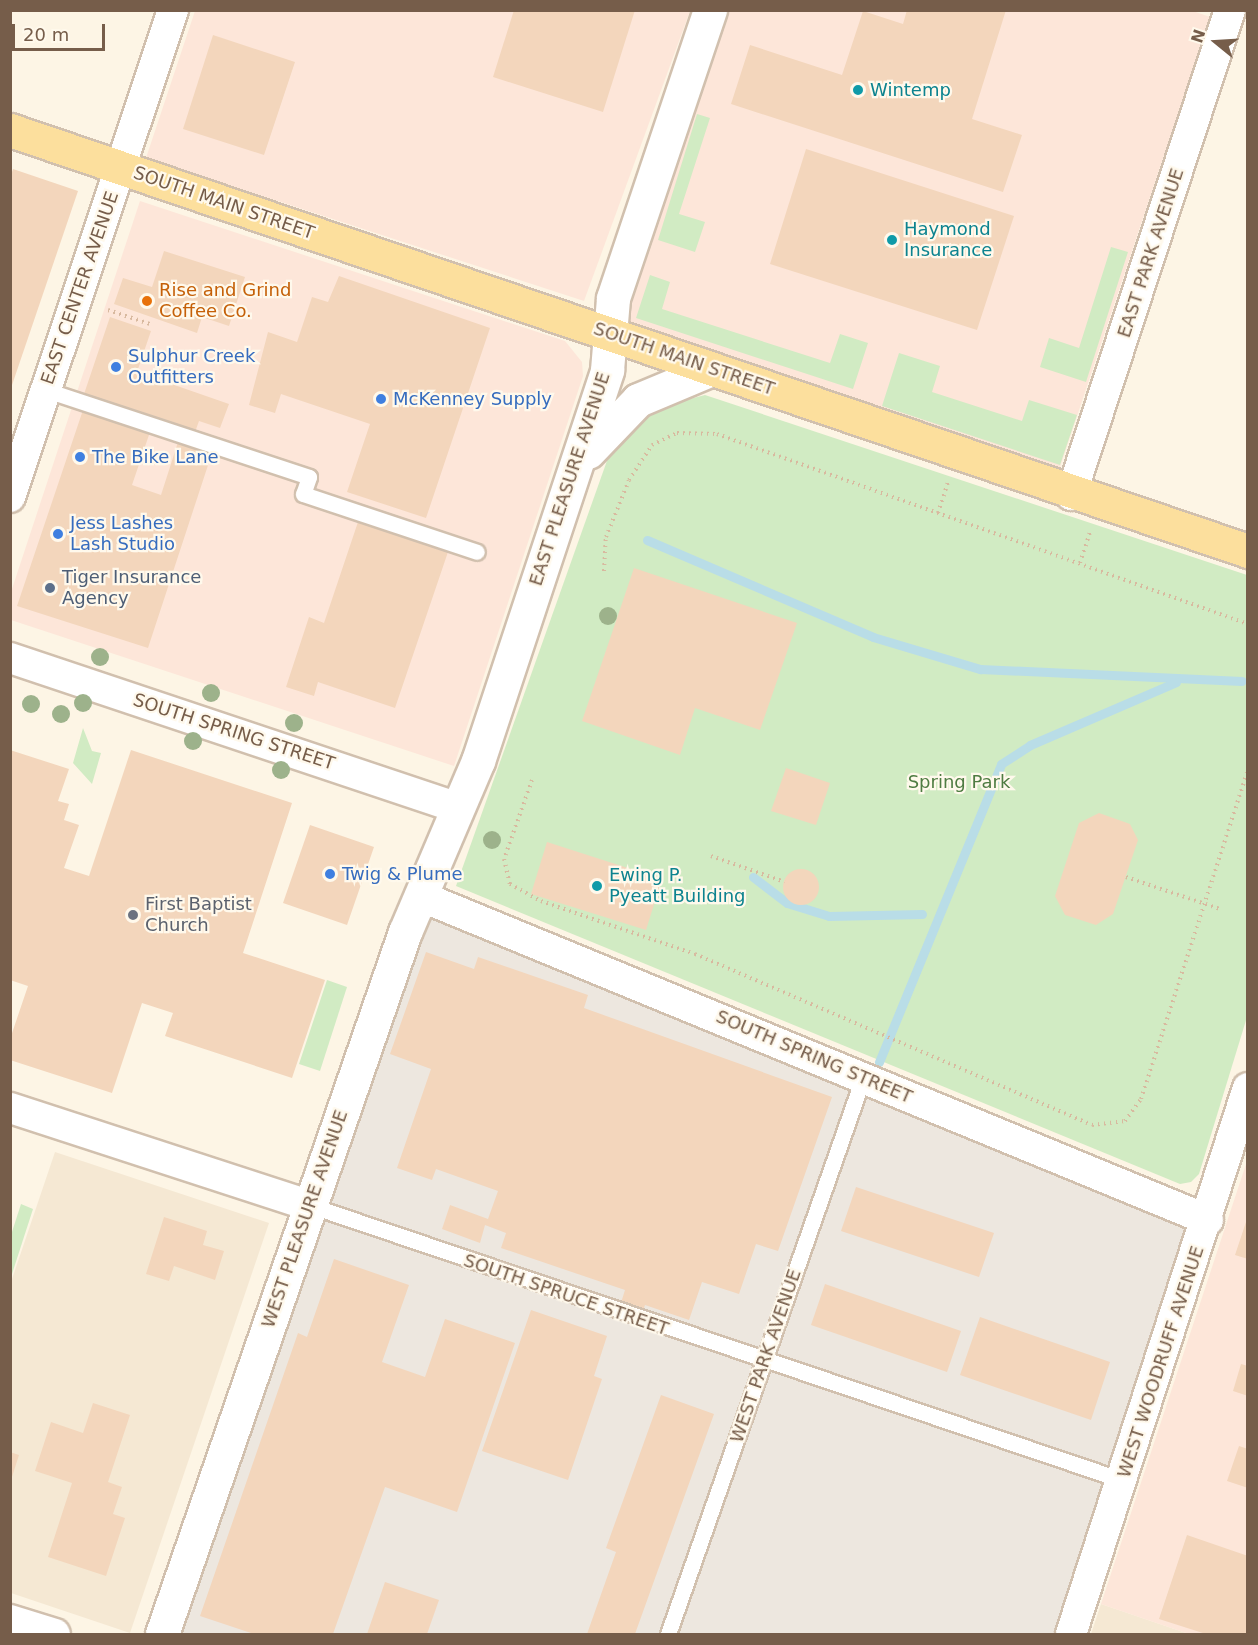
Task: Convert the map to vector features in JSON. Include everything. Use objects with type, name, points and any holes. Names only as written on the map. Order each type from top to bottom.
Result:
[{"type":"main road","name":"SOUTH MAIN STREET","points":[[10,130],[611,334],[1071,495],[1248,552]]},
{"type":"street","name":"EAST CENTER AVENUE","points":[[10,497],[173,10]]},
{"type":"street","name":"EAST PLEASURE AVENUE","points":[[458,808],[574,474],[607,370],[613,298],[711,10]]},
{"type":"street","name":"EAST PARK AVENUE","points":[[1071,495],[1230,10]]},
{"type":"street","points":[[574,474],[593,444],[638,400],[712,369]]},
{"type":"street","name":"SOUTH SPRING STREET","points":[[10,658],[458,808]]},
{"type":"street","name":"WEST PLEASURE AVENUE","points":[[162,1635],[309,1205],[420,896],[458,808]]},
{"type":"street","name":"SOUTH SPRING STREET","points":[[420,896],[1208,1220]]},
{"type":"street","name":"WEST WOODRUFF AVENUE","points":[[1071,1635],[1208,1220],[1248,1088]]},
{"type":"street","name":"SOUTH SPRUCE STREET","points":[[10,1108],[309,1205]]},
{"type":"street","points":[[10,1620],[55,1635]]},
{"type":"lane","points":[[46,390],[309,477],[303,494],[477,552]]},
{"type":"lane","name":"WEST PARK AVENUE","points":[[668,1635],[863,1078]]},
{"type":"lane","name":"SOUTH SPRUCE STREET","points":[[309,1205],[763,1362],[1122,1480]]},
{"type":"path","points":[[108,310],[153,325]]},
{"type":"path","points":[[604,571],[606,537],[629,480],[652,445],[677,433],[717,434],[1248,624]]},
{"type":"path","points":[[532,780],[504,859],[510,884],[541,901],[695,954],[1092,1125],[1125,1121],[1141,1099],[1248,770]]},
{"type":"path","points":[[711,856],[785,882]]},
{"type":"path","points":[[1126,877],[1220,909]]},
{"type":"shaded area","points":[[1190,10],[1210,17],[1059,470],[622,324],[726,11]]},
{"type":"shaded area","points":[[195,11],[690,11],[584,301],[146,158]]},
{"type":"shaded area","points":[[140,201],[565,341],[582,362],[583,376],[454,766],[11,620],[11,592]]},
{"type":"shaded area","points":[[426,912],[1196,1223],[1057,1634],[182,1634]]},
{"type":"shaded area","points":[[55,1152],[269,1223],[130,1633],[11,1593],[11,1282]]},
{"type":"shaded area","points":[[1247,1161],[1247,1634],[1189,1634],[1101,1604]]},
{"type":"shaded area","points":[[1101,1604],[1189,1634],[1091,1634]]},
{"type":"green space","points":[[697,114],[710,118],[679,214],[705,222],[695,252],[658,240]]},
{"type":"green space","points":[[1111,247],[1128,252],[1086,382],[1040,367],[1049,338],[1079,348]]},
{"type":"green space","points":[[650,275],[670,282],[662,309],[830,363],[840,334],[868,343],[853,389],[636,318]]},
{"type":"green space","points":[[899,353],[940,366],[932,392],[1022,421],[1029,400],[1077,415],[1060,465],[882,406]]},
{"type":"green space","name":"Spring Park","points":[[705,395],[1247,575],[1247,1017],[1199,1174],[1191,1182],[1180,1184],[456,886],[614,441],[648,410]]},
{"type":"green space","points":[[83,728],[92,751],[101,753],[92,784],[73,763]]},
{"type":"green space","points":[[327,980],[347,987],[320,1071],[299,1064]]},
{"type":"green space","points":[[21,1204],[33,1209],[11,1277],[11,1235]]},
{"type":"building","points":[[514,10],[635,10],[603,112],[493,77]]},
{"type":"building","name":"Wintemp","points":[[907,10],[1006,10],[972,119],[1022,135],[1003,192],[731,104],[750,45],[842,75],[863,11],[903,24]]},
{"type":"building","points":[[213,35],[295,62],[264,155],[183,129]]},
{"type":"building","name":"Haymond Insurance","points":[[806,149],[1014,216],[977,330],[770,264]]},
{"type":"building","points":[[13,169],[78,191],[11,388],[10,178]]},
{"type":"building","points":[[164,251],[245,277],[229,326],[202,317],[197,333],[114,304],[123,278],[152,287]]},
{"type":"building","name":"McKenney Supply","points":[[339,276],[490,328],[426,518],[347,492],[370,424],[281,394],[275,413],[249,405],[268,332],[297,342],[312,297],[328,302]]},
{"type":"building","points":[[110,317],[151,331],[137,372],[229,404],[220,428],[199,421],[194,435],[83,397]]},
{"type":"building","points":[[84,407],[151,429],[132,485],[161,495],[178,442],[212,453],[148,648],[17,606]]},
{"type":"building","points":[[359,519],[449,549],[395,708],[318,682],[314,696],[286,687],[309,617],[324,623]]},
{"type":"building","points":[[634,568],[797,623],[760,730],[695,708],[680,755],[582,721]]},
{"type":"building","name":"First Baptist Church","points":[[10,750],[69,769],[58,801],[69,804],[64,820],[79,825],[64,868],[89,876],[131,750],[292,803],[243,953],[325,980],[292,1078],[165,1036],[173,1013],[142,1003],[112,1093],[10,1060],[10,1039],[28,986],[10,980]]},
{"type":"building","points":[[786,768],[830,783],[816,825],[771,811]]},
{"type":"building","points":[[1099,813],[1130,824],[1138,840],[1113,914],[1096,925],[1065,915],[1055,896],[1079,823]]},
{"type":"building","points":[[310,825],[374,847],[347,925],[283,903]]},
{"type":"building","name":"Ewing P. Pyeatt Building","points":[[547,842],[662,879],[646,930],[531,894]]},
{"type":"building","points":[[801,869],[814,874],[819,887],[814,900],[801,905],[788,900],[783,887],[788,874]]},
{"type":"building","points":[[426,952],[474,969],[478,957],[588,995],[584,1008],[832,1097],[778,1251],[756,1244],[739,1294],[702,1282],[689,1320],[645,1305],[641,1317],[619,1309],[625,1290],[501,1248],[506,1233],[485,1225],[480,1243],[442,1229],[450,1205],[488,1219],[498,1191],[436,1169],[432,1180],[397,1168],[431,1069],[390,1054]]},
{"type":"building","points":[[856,1187],[994,1233],[979,1277],[841,1231]]},
{"type":"building","points":[[164,1217],[207,1231],[203,1245],[224,1251],[215,1280],[174,1266],[169,1281],[146,1274]]},
{"type":"building","points":[[1248,1219],[1248,1259],[1235,1255]]},
{"type":"building","points":[[334,1259],[409,1285],[382,1362],[425,1377],[445,1319],[515,1343],[457,1512],[385,1487],[333,1634],[254,1634],[200,1616],[298,1333],[307,1337]]},
{"type":"building","points":[[825,1284],[961,1331],[947,1372],[811,1325]]},
{"type":"building","points":[[531,1310],[607,1336],[594,1376],[602,1379],[568,1480],[482,1451]]},
{"type":"building","points":[[980,1317],[1110,1362],[1091,1420],[960,1375]]},
{"type":"building","points":[[1241,1364],[1248,1366],[1248,1396],[1233,1391]]},
{"type":"building","points":[[661,1395],[714,1414],[635,1634],[587,1634],[616,1552],[606,1548]]},
{"type":"building","points":[[93,1403],[130,1415],[108,1482],[122,1487],[113,1514],[125,1518],[106,1576],[48,1557],[72,1483],[35,1471],[51,1422],[83,1433]]},
{"type":"building","points":[[1239,1446],[1248,1449],[1248,1488],[1227,1481]]},
{"type":"building","points":[[10,1452],[19,1455],[11,1480],[10,1480]]},
{"type":"building","points":[[1187,1535],[1248,1556],[1248,1634],[1206,1634],[1159,1619]]},
{"type":"building","points":[[385,1582],[439,1600],[427,1634],[367,1634]]},
{"type":"waterway","points":[[647,540],[873,637],[980,669],[1242,681]]},
{"type":"waterway","points":[[879,1062],[1001,764],[1030,745],[1176,682]]},
{"type":"waterway","points":[[753,877],[787,903],[829,916],[922,914]]},
{"type":"place","name":"Wintemp","points":[[858,90]]},
{"type":"place","name":"Haymond Insurance","points":[[892,240]]},
{"type":"place","name":"Rise and Grind Coffee Co.","points":[[147,301]]},
{"type":"place","name":"Sulphur Creek Outfitters","points":[[116,367]]},
{"type":"place","name":"McKenney Supply","points":[[381,399]]},
{"type":"place","name":"The Bike Lane","points":[[80,457]]},
{"type":"place","name":"Jess Lashes Lash Studio","points":[[58,534]]},
{"type":"place","name":"Tiger Insurance Agency","points":[[50,588]]},
{"type":"place","name":"Twig & Plume","points":[[330,874]]},
{"type":"place","name":"Ewing P. Pyeatt Building","points":[[597,886]]},
{"type":"place","name":"First Baptist Church","points":[[133,915]]}]
